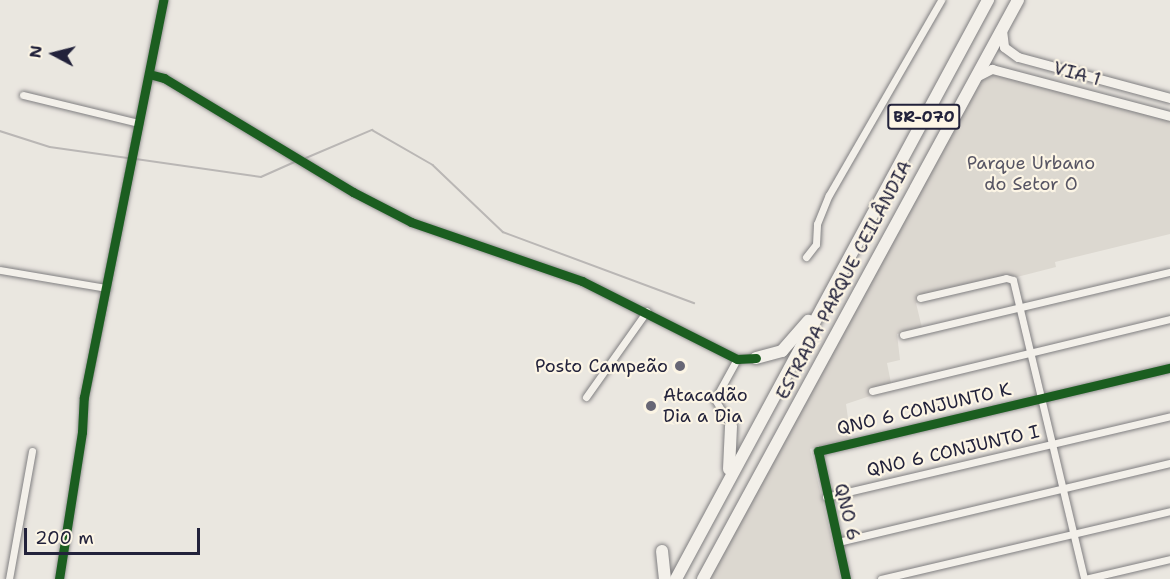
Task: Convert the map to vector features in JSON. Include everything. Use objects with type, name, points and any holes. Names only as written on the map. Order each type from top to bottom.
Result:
[{"type":"highway","name":"ESTRADA PARQUE CEILÂNDIA","points":[[676,579],[831,296],[988,0]]},
{"type":"highway","name":"ESTRADA PARQUE CEILÂNDIA","points":[[703,579],[1018,0]]},
{"type":"highway","points":[[756,358],[770,356],[793,341],[834,276],[850,259]]},
{"type":"highway","points":[[831,296],[837,306],[850,306]]},
{"type":"highway","points":[[717,501],[732,464],[731,426]]},
{"type":"highway","points":[[662,551],[665,579]]},
{"type":"main road","name":"VIA 1","points":[[1002,30],[1004,47],[1018,57],[1170,98]]},
{"type":"main road","name":"VIA 1","points":[[976,77],[992,69],[1170,116]]},
{"type":"street","points":[[59,579],[82,432],[84,398],[163,0]]},
{"type":"street","points":[[806,257],[816,244],[817,224],[830,195],[941,0]]},
{"type":"street","points":[[148,74],[164,78],[353,192],[411,222],[582,281],[647,311],[737,358],[756,358]]},
{"type":"street","points":[[23,95],[139,123]]},
{"type":"street","points":[[0,270],[106,288]]},
{"type":"street","points":[[903,335],[1170,272]]},
{"type":"street","points":[[920,298],[1006,278],[1013,280],[1084,579],[1170,559]]},
{"type":"street","points":[[586,397],[647,311]]},
{"type":"street","points":[[872,391],[1170,319]]},
{"type":"street","points":[[731,426],[715,399],[737,358]]},
{"type":"street","name":"QNO 6 CONJUNTO K","points":[[817,453],[1170,368]]},
{"type":"street","name":"QNO 6 CONJUNTO I","points":[[826,497],[1170,416]]},
{"type":"street","points":[[9,579],[32,451]]},
{"type":"street","name":"QNO 6","points":[[817,453],[846,579]]},
{"type":"street","points":[[838,542],[1170,463]]},
{"type":"street","points":[[881,579],[1170,511]]},
{"type":"green space","name":"Parque Urbano do Setor O","points":[[990,72],[1170,118],[1170,234],[1055,262],[1056,267],[916,303],[922,328],[897,334],[900,360],[887,363],[891,383],[871,389],[873,395],[846,404],[851,440],[810,449],[841,579],[708,579],[981,80]]},
{"type":"waterway","points":[[306,158],[372,130],[433,165],[503,232],[694,303]]},
{"type":"waterway","points":[[0,131],[50,147],[127,158]]},
{"type":"waterway","points":[[136,159],[261,177],[295,162]]},
{"type":"cycle path","points":[[59,579],[82,432],[84,397],[163,0]]},
{"type":"cycle path","points":[[149,74],[164,78],[353,192],[411,222],[582,281],[737,359],[756,358]]},
{"type":"cycle path","points":[[846,579],[818,451],[1170,368]]},
{"type":"place","name":"Posto Campeão","points":[[680,366]]},
{"type":"place","name":"Atacadão Dia a Dia","points":[[651,406]]}]
